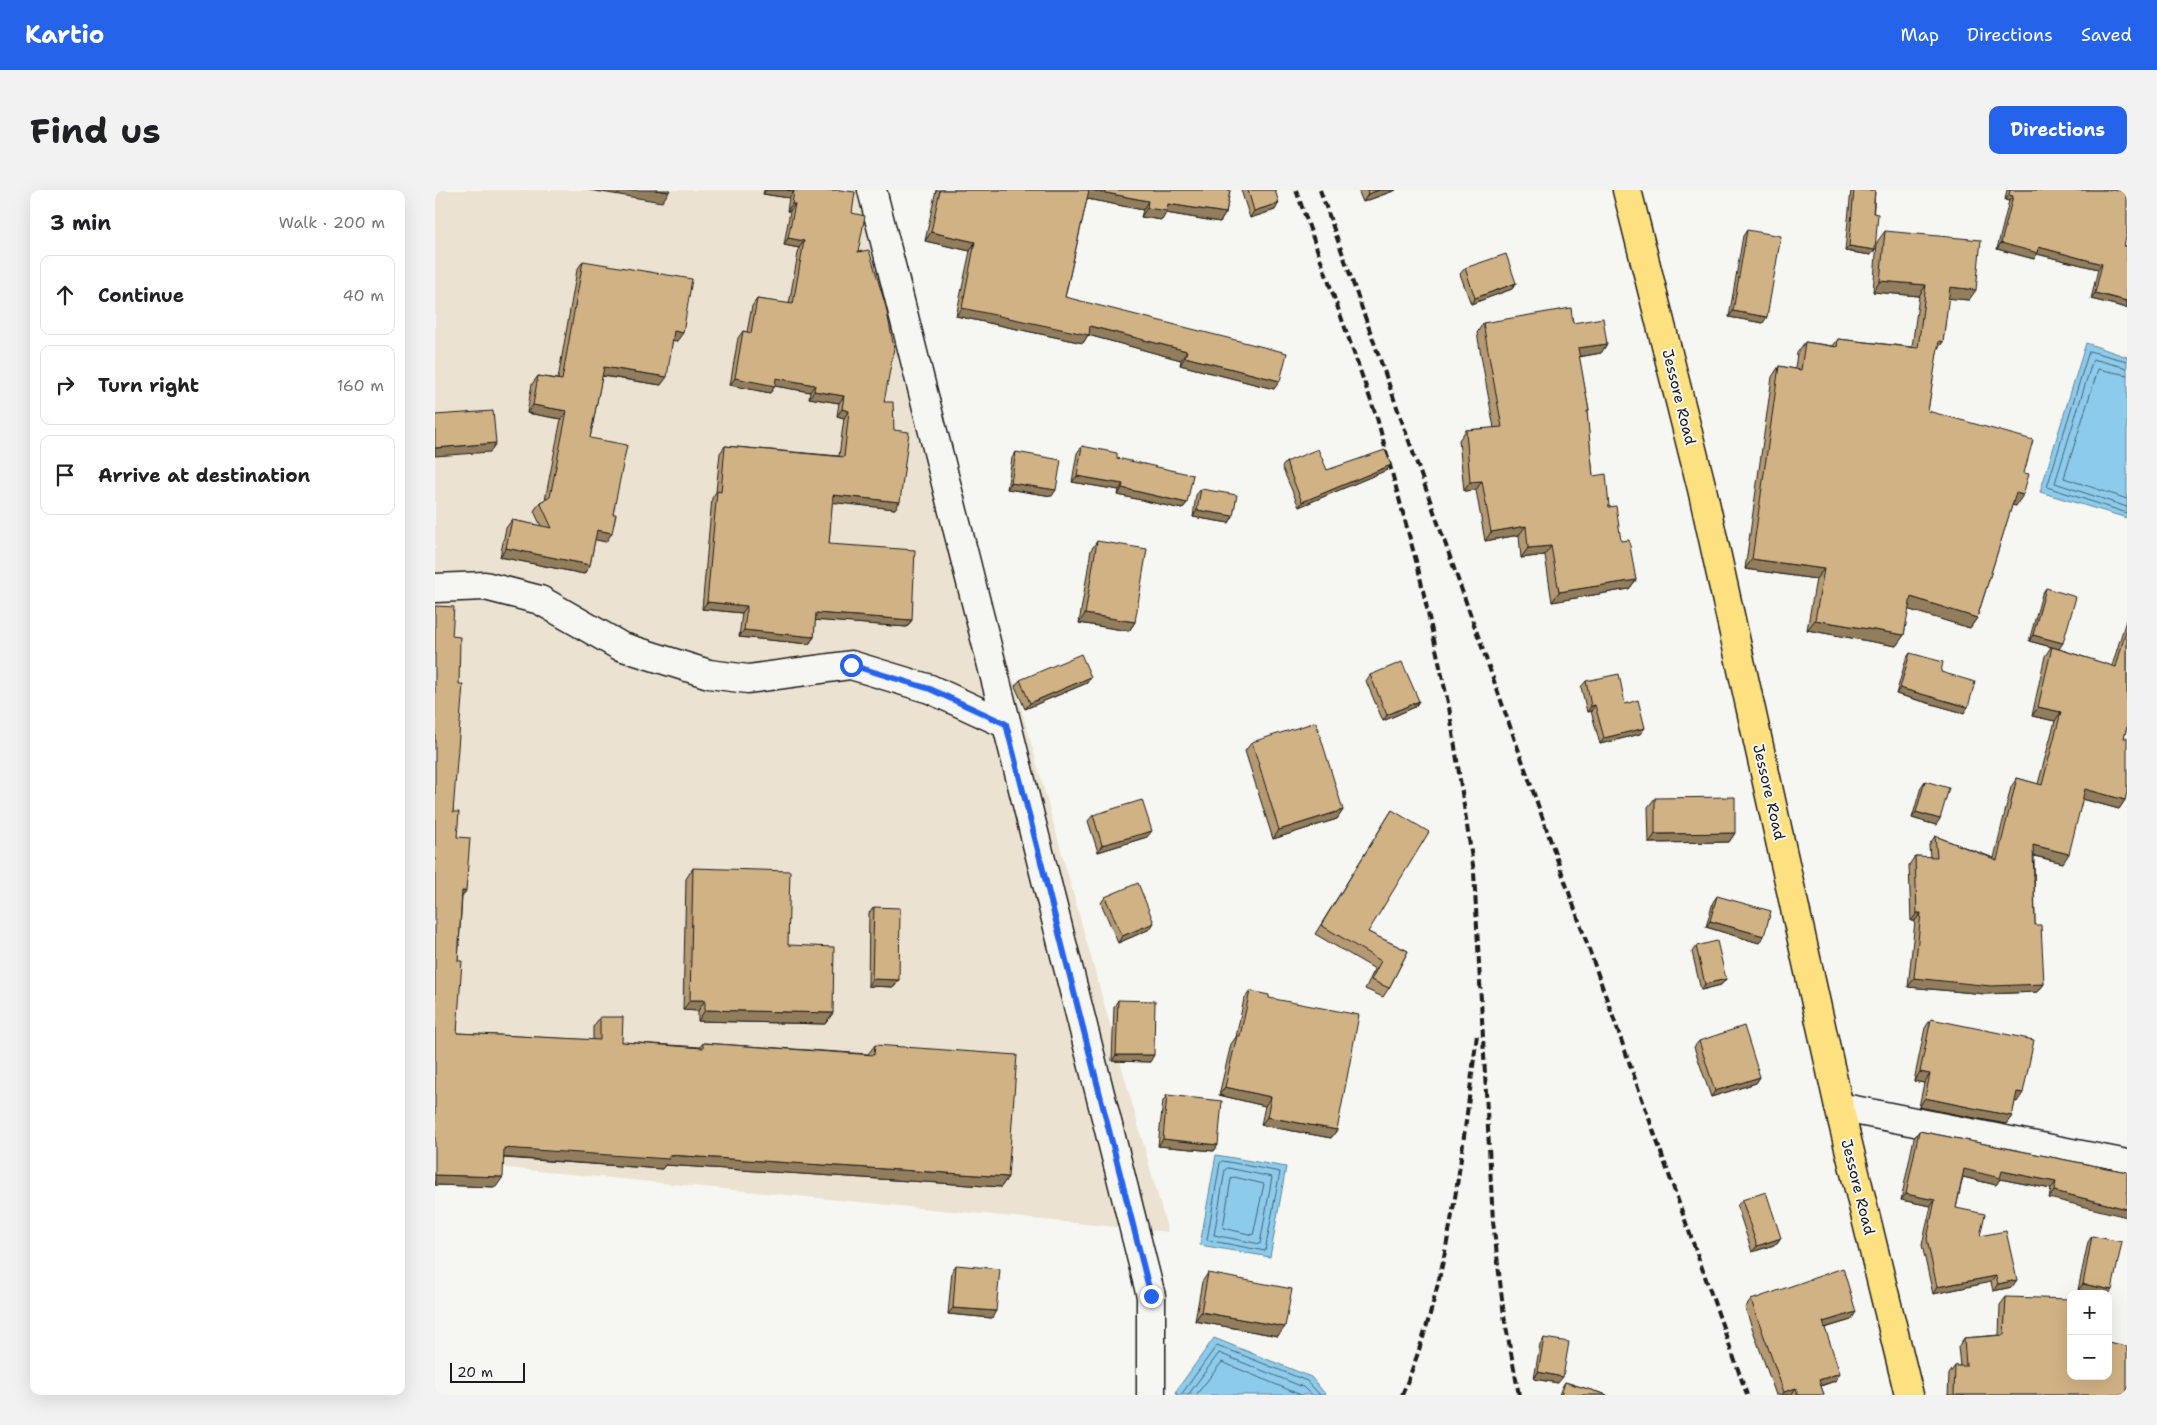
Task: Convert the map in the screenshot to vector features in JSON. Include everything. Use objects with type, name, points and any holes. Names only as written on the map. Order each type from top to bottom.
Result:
[{"type":"highway","name":"Jessore Road","points":[[1627,190],[1702,489],[1839,1107],[1909,1395]]},
{"type":"street","points":[[872,190],[1151,1296],[1151,1395]]},
{"type":"street","points":[[435,588],[485,586],[541,600],[620,646],[709,674],[748,679],[851,665],[930,689],[1006,724]]},
{"type":"street","points":[[1839,1107],[2127,1164]]},
{"type":"shaded area","points":[[435,190],[876,190],[1168,1232],[435,1161]]},
{"type":"water","points":[[2086,343],[2127,357],[2127,518],[2040,492]]},
{"type":"water","points":[[1216,1155],[1286,1167],[1270,1257],[1200,1245]]},
{"type":"water","points":[[1214,1338],[1311,1377],[1326,1395],[1177,1395],[1176,1391]]},
{"type":"building","points":[[787,190],[840,190],[855,192],[852,213],[865,216],[858,252],[869,250],[886,307],[894,348],[884,402],[893,402],[894,430],[909,432],[900,502],[833,495],[829,544],[915,550],[912,620],[816,613],[814,637],[744,630],[747,606],[707,602],[717,491],[721,492],[725,446],[844,457],[849,411],[842,409],[844,396],[814,391],[815,385],[776,378],[775,386],[735,378],[743,331],[751,333],[757,299],[793,304],[804,241],[788,238],[795,204],[792,204],[794,191]]},
{"type":"building","points":[[940,190],[1089,190],[1065,297],[1287,353],[1280,381],[1185,357],[1187,351],[1090,326],[1089,335],[962,308],[975,242],[931,232]]},
{"type":"building","points":[[1091,190],[1230,190],[1226,213],[1168,204],[1167,211],[1147,208],[1148,201]]},
{"type":"building","points":[[1248,190],[1275,190],[1279,203],[1254,211]]},
{"type":"building","points":[[1367,190],[1379,190],[1368,194]]},
{"type":"building","points":[[1854,190],[1875,190],[1873,213],[1878,214],[1875,250],[1849,246]]},
{"type":"building","points":[[2010,190],[2127,190],[2127,233],[2124,246],[2127,246],[2127,301],[2095,293],[2102,264],[2039,247],[2038,253],[2001,243],[2013,196],[2009,195]]},
{"type":"building","points":[[1747,230],[1781,236],[1767,317],[1733,311]]},
{"type":"building","points":[[1885,231],[1981,240],[1976,290],[1950,287],[1943,342],[1939,341],[1928,411],[2033,440],[2024,473],[2029,474],[2023,495],[2016,493],[1977,618],[1911,597],[1904,635],[1815,620],[1824,569],[1752,559],[1779,366],[1801,370],[1805,342],[1837,347],[1838,339],[1918,348],[1926,285],[1880,281]]},
{"type":"building","points":[[1506,254],[1516,283],[1475,298],[1465,268]]},
{"type":"building","points":[[583,261],[692,279],[683,333],[674,331],[667,377],[604,367],[590,438],[627,445],[613,514],[616,514],[612,533],[597,530],[590,565],[506,548],[512,520],[552,528],[540,502],[550,497],[567,411],[533,405],[538,376],[562,380]]},
{"type":"building","points":[[1571,308],[1573,323],[1603,318],[1607,344],[1578,348],[1589,411],[1587,411],[1593,476],[1606,474],[1609,507],[1616,506],[1621,541],[1629,540],[1636,580],[1559,592],[1551,546],[1528,548],[1526,526],[1491,532],[1482,481],[1470,482],[1466,430],[1502,427],[1483,323]]},
{"type":"building","points":[[493,411],[496,443],[435,448],[435,415]]},
{"type":"building","points":[[1082,446],[1117,453],[1117,458],[1193,475],[1187,503],[1122,488],[1123,484],[1077,476]]},
{"type":"building","points":[[1318,449],[1327,470],[1385,450],[1391,465],[1302,502],[1286,462]]},
{"type":"building","points":[[1016,452],[1061,460],[1056,490],[1011,483]]},
{"type":"building","points":[[1201,489],[1237,495],[1233,516],[1197,510]]},
{"type":"building","points":[[1097,541],[1147,549],[1135,622],[1085,614]]},
{"type":"building","points":[[2046,588],[2076,597],[2063,643],[2033,635]]},
{"type":"building","points":[[435,606],[454,607],[452,636],[460,637],[459,684],[463,684],[453,812],[459,812],[457,837],[470,838],[466,891],[462,891],[458,961],[462,961],[457,1033],[600,1040],[600,1017],[623,1017],[622,1042],[703,1048],[703,1043],[874,1055],[875,1045],[1017,1055],[1008,1177],[669,1155],[669,1159],[504,1148],[503,1177],[435,1175]]},
{"type":"building","points":[[2127,627],[2127,727],[2124,738],[2127,738],[2127,792],[2125,800],[2085,789],[2069,854],[2033,845],[2035,925],[2041,925],[2044,984],[1991,986],[1914,978],[1921,913],[1917,913],[1915,856],[1937,857],[1935,836],[1997,860],[2017,778],[2042,785],[2061,712],[2038,707],[2052,647],[2116,667]]},
{"type":"building","points":[[1910,653],[1943,662],[1941,672],[1975,682],[1968,707],[1900,688]]},
{"type":"building","points":[[1081,654],[1091,677],[1030,703],[1020,680]]},
{"type":"building","points":[[1402,662],[1419,701],[1387,715],[1370,675]]},
{"type":"building","points":[[1619,674],[1625,704],[1638,700],[1645,728],[1604,738],[1595,705],[1591,706],[1586,681]]},
{"type":"building","points":[[1316,722],[1343,810],[1279,830],[1252,742]]},
{"type":"building","points":[[1925,781],[1949,788],[1940,819],[1916,812]]},
{"type":"building","points":[[1735,797],[1735,833],[1655,834],[1655,798]]},
{"type":"building","points":[[1142,800],[1152,831],[1102,845],[1093,815]]},
{"type":"building","points":[[1392,810],[1429,832],[1368,932],[1408,951],[1389,988],[1371,980],[1381,961],[1321,925]]},
{"type":"building","points":[[693,868],[790,871],[788,945],[834,947],[833,1013],[705,1010],[705,1000],[690,1000]]},
{"type":"building","points":[[1138,883],[1154,923],[1122,936],[1105,897]]},
{"type":"building","points":[[1717,896],[1771,911],[1764,936],[1710,921]]},
{"type":"building","points":[[874,907],[900,908],[899,980],[872,979]]},
{"type":"building","points":[[1717,941],[1726,979],[1705,984],[1696,946]]},
{"type":"building","points":[[1250,991],[1269,995],[1269,998],[1359,1015],[1337,1130],[1267,1117],[1271,1097],[1225,1087],[1237,1036],[1240,1036]]},
{"type":"building","points":[[1118,1000],[1155,1001],[1154,1055],[1116,1055]]},
{"type":"building","points":[[1931,1019],[2034,1040],[2023,1093],[2017,1092],[2012,1116],[1925,1098],[1930,1074],[1920,1072]]},
{"type":"building","points":[[1744,1026],[1760,1077],[1715,1091],[1699,1041]]},
{"type":"building","points":[[1167,1095],[1222,1101],[1218,1145],[1163,1139]]},
{"type":"building","points":[[1919,1131],[2127,1172],[2127,1209],[2054,1191],[2056,1182],[2002,1171],[2000,1178],[1964,1169],[1956,1208],[1985,1214],[1980,1236],[2006,1231],[2017,1280],[1998,1284],[1996,1276],[1937,1287],[1927,1239],[1935,1200],[1906,1194]]},
{"type":"building","points":[[1766,1192],[1781,1238],[1757,1246],[1742,1200]]},
{"type":"building","points":[[2092,1236],[2122,1242],[2112,1290],[2083,1284]]},
{"type":"building","points":[[956,1265],[1000,1269],[996,1311],[953,1308]]},
{"type":"building","points":[[1843,1268],[1856,1312],[1823,1322],[1840,1373],[1819,1380],[1824,1395],[1798,1395],[1796,1388],[1784,1392],[1751,1300]]},
{"type":"building","points":[[1208,1273],[1292,1289],[1285,1327],[1201,1312]]},
{"type":"building","points":[[2006,1297],[2067,1299],[2067,1380],[2112,1380],[2112,1343],[2127,1346],[2127,1395],[1954,1395],[1955,1366],[1966,1366],[1964,1338],[2004,1335]]},
{"type":"building","points":[[1544,1338],[1569,1342],[1563,1377],[1538,1372]]},
{"type":"building","points":[[1565,1382],[1607,1395],[1561,1395]]},
{"type":"railway","points":[[1296,190],[1377,418],[1418,568],[1449,707],[1474,872],[1493,1221],[1504,1316],[1519,1395]]},
{"type":"railway","points":[[1320,190],[1747,1395]]},
{"type":"railway","points":[[1402,1395],[1432,1308],[1443,1263],[1459,1172],[1477,1035]]},
{"type":"route","points":[[851,665],[930,689],[1006,724],[1151,1296]]}]
